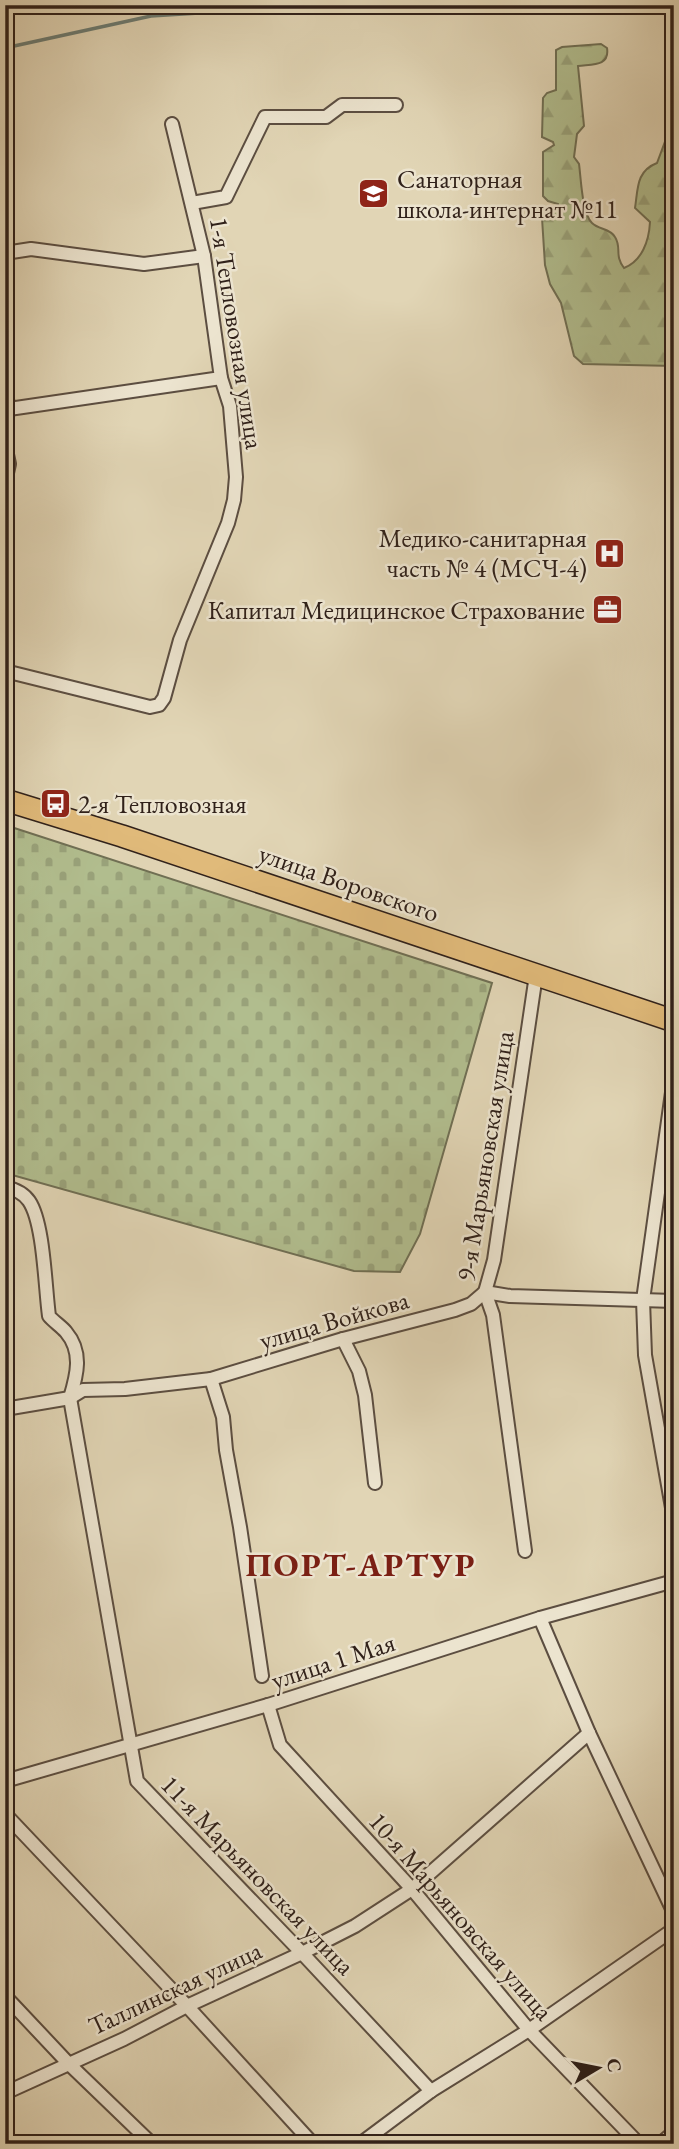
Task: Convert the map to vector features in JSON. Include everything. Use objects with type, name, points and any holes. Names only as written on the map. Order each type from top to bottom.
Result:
[{"type":"main road","name":"улица Воровского","points":[[5,800],[134,840],[674,1021]]},
{"type":"street","points":[[192,203],[226,197],[265,117],[326,117],[342,105],[396,105]]},
{"type":"street","name":"1-я Тепловозная улица","points":[[5,671],[150,707],[159,705],[164,698],[180,640],[228,523],[236,478],[230,406],[221,378],[204,256],[172,124]]},
{"type":"street","points":[[5,253],[31,248],[144,264],[204,256]]},
{"type":"street","points":[[5,390],[7,410],[221,378]]},
{"type":"street","points":[[5,445],[9,464],[5,482]]},
{"type":"street","name":"9-я Марьяновская улица","points":[[525,1550],[493,1315],[485,1292],[494,1260],[536,975]]},
{"type":"street","points":[[674,1078],[643,1300],[645,1355],[674,1519]]},
{"type":"street","points":[[5,1187],[16,1190],[28,1199],[37,1219],[49,1316],[74,1344],[78,1371],[93,1388]]},
{"type":"street","points":[[485,1292],[510,1296],[674,1301]]},
{"type":"street","name":"улица Войкова","points":[[5,1409],[70,1398],[82,1390],[93,1388],[125,1389],[211,1379],[343,1339],[456,1310],[471,1304],[485,1292]]},
{"type":"street","points":[[343,1339],[359,1371],[365,1395],[375,1483]]},
{"type":"street","name":"11-я Марьяновская улица","points":[[78,1371],[70,1398],[137,1781],[431,2091]]},
{"type":"street","points":[[211,1379],[223,1417],[262,1676]]},
{"type":"street","name":"улица 1 Мая","points":[[5,1781],[268,1706],[540,1618],[674,1581]]},
{"type":"street","points":[[540,1618],[589,1733],[674,1913]]},
{"type":"street","name":"10-я Марьяновская улица","points":[[268,1706],[280,1745],[412,1889],[529,2030],[639,2144]]},
{"type":"street","name":"Таллинская улица","points":[[5,2093],[124,2039],[355,1926],[412,1889],[589,1733]]},
{"type":"street","points":[[5,1814],[313,2144]]},
{"type":"street","points":[[360,2144],[431,2091],[529,2030],[674,1929]]},
{"type":"street","points":[[5,1996],[68,2063],[152,2144]]},
{"type":"street","points":[[660,2144],[674,2132]]},
{"type":"green space","points":[[601,44],[607,48],[603,62],[578,66],[584,126],[577,134],[574,157],[579,164],[584,204],[592,223],[615,237],[619,259],[624,268],[636,261],[646,243],[650,222],[635,208],[639,181],[650,166],[657,163],[666,139],[674,134],[674,366],[583,364],[574,356],[561,303],[550,284],[545,265],[542,218],[558,208],[558,204],[543,196],[543,152],[554,145],[542,137],[543,98],[547,93],[556,90],[556,50],[562,47]]},
{"type":"green space","points":[[5,825],[492,983],[420,1234],[400,1272],[354,1271],[5,1173]]},
{"type":"waterway","points":[[5,48],[151,16],[215,12],[250,5]]},
{"type":"waterway","points":[[266,5],[273,5]]},
{"type":"place","name":"Санаторная школа-интернат №11","points":[[374,194]]},
{"type":"place","name":"Медико-санитарная часть № 4 (МСЧ-4)","points":[[610,553]]},
{"type":"place","name":"Капитал Медицинское Страхование","points":[[608,610]]},
{"type":"place","name":"2-я Тепловозная","points":[[55,804]]},
{"type":"district","name":"ПОРТ-АРТУР","points":[[361,1564]]}]
